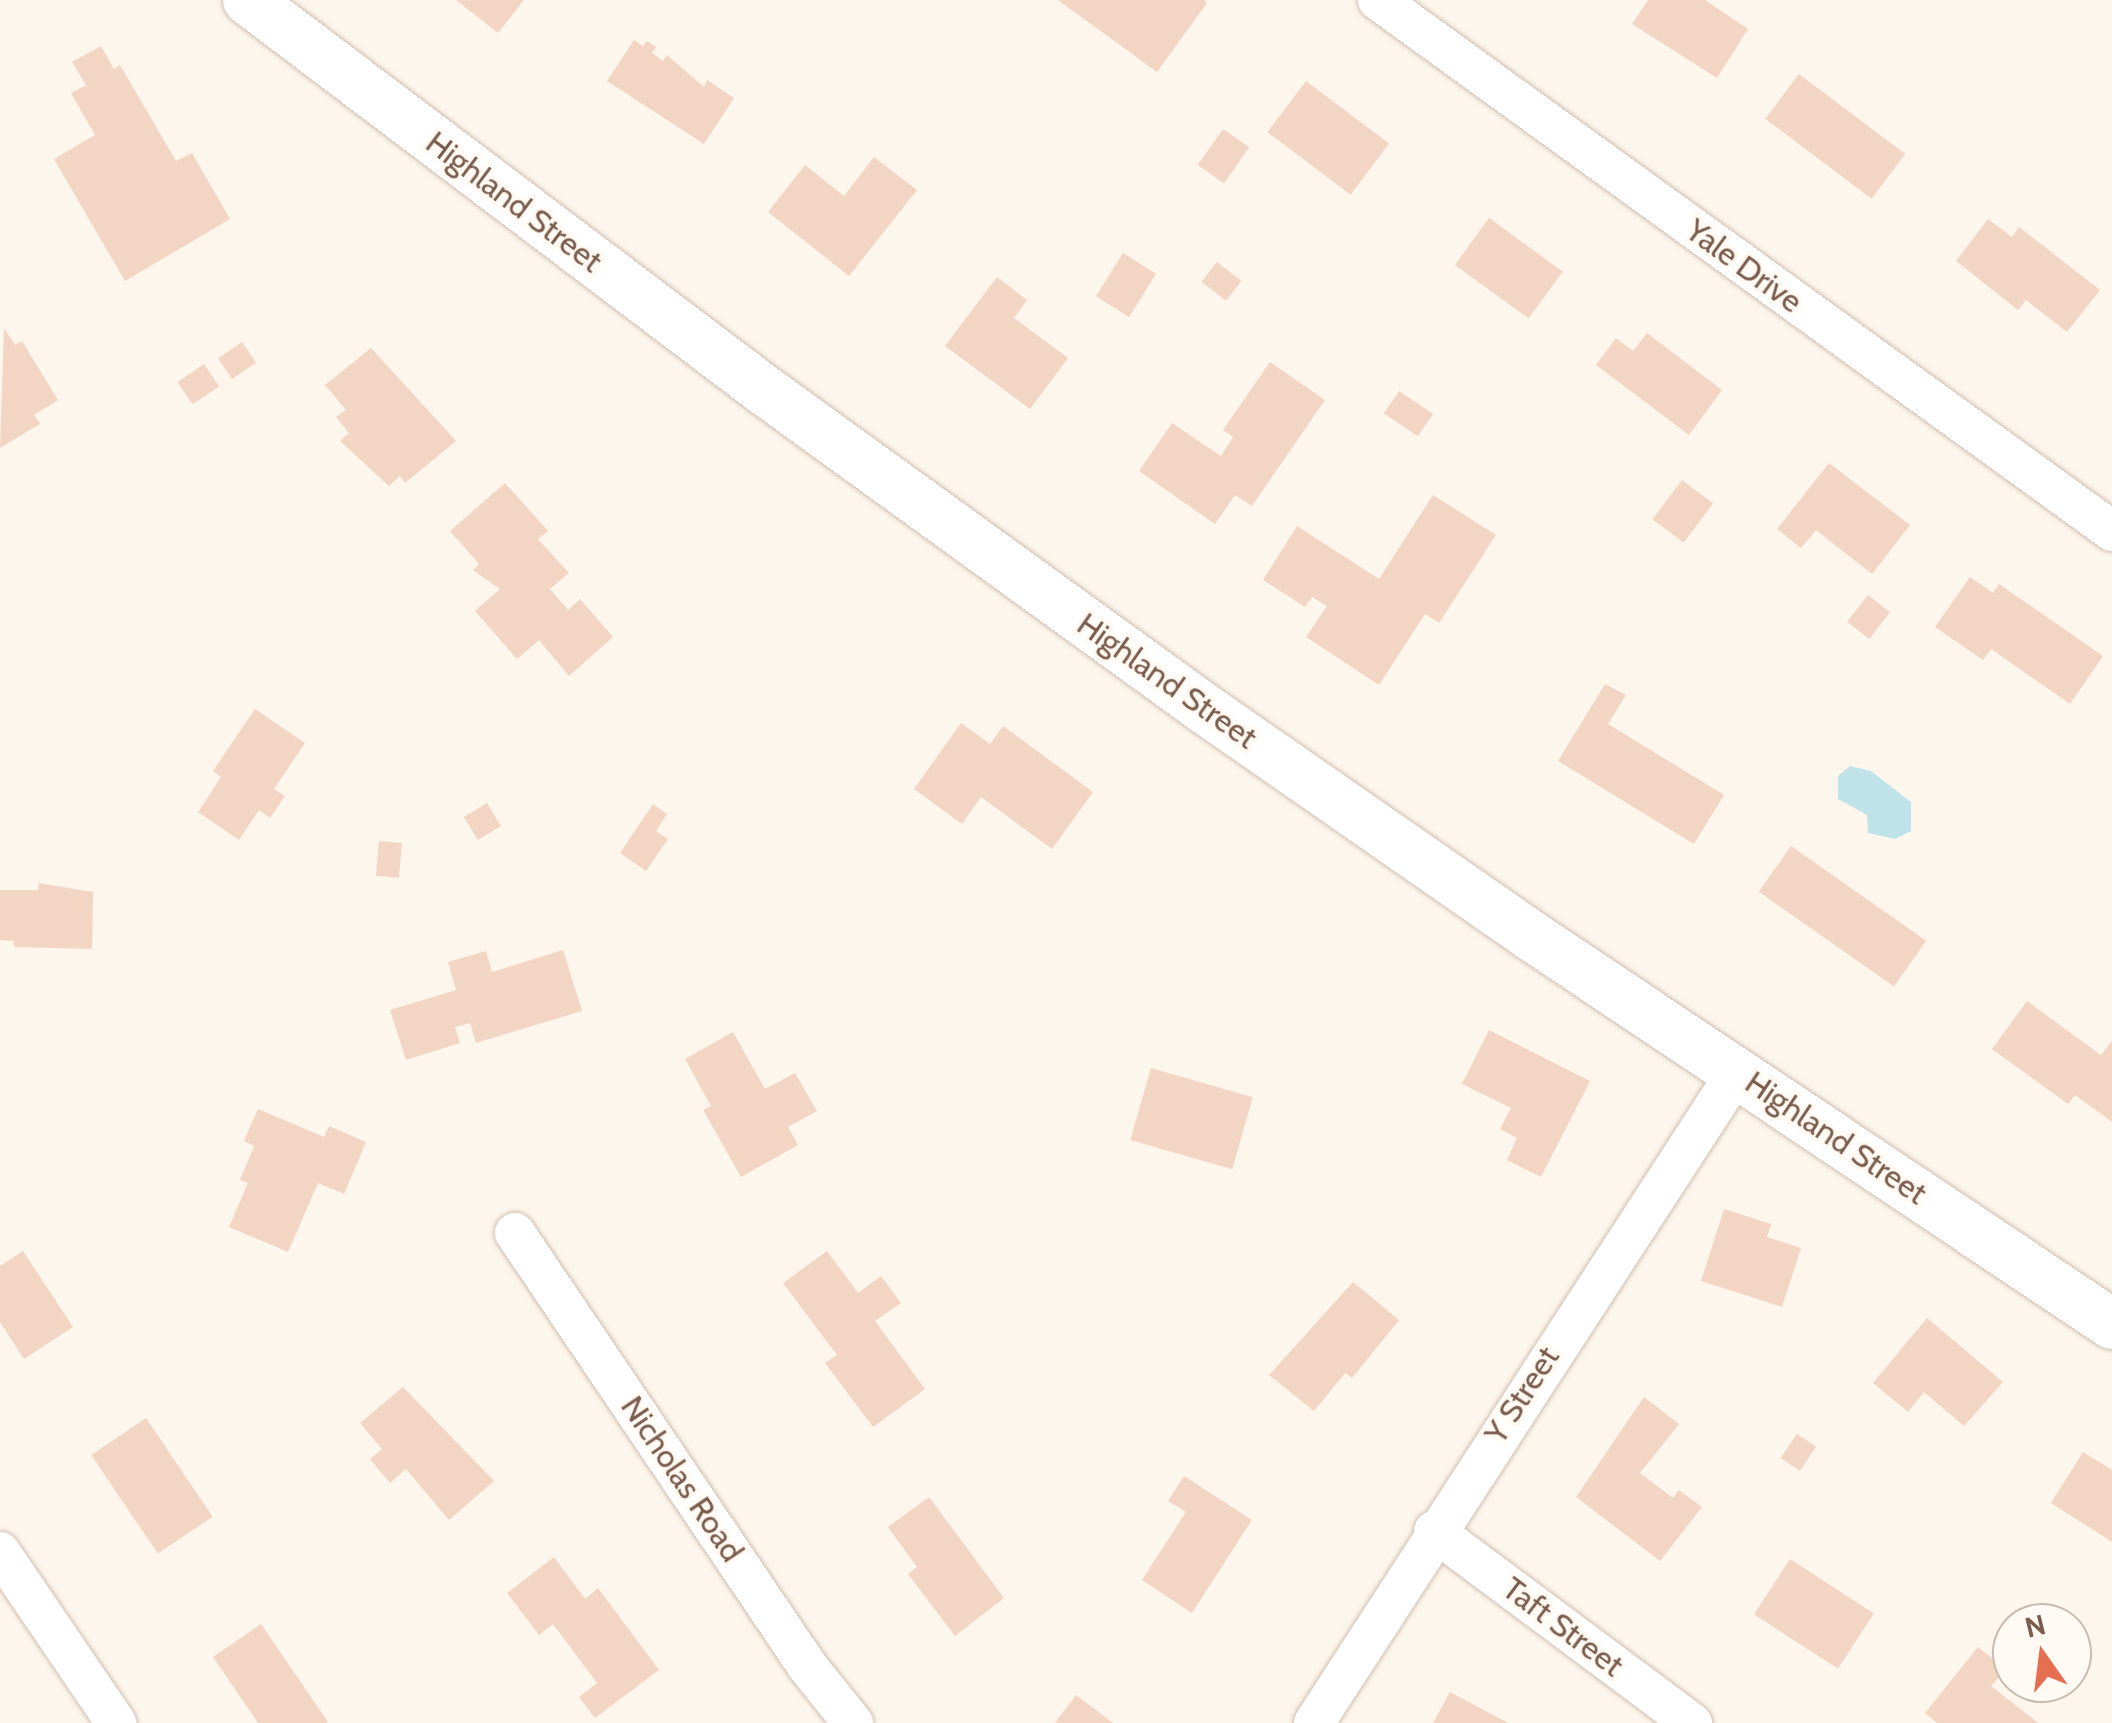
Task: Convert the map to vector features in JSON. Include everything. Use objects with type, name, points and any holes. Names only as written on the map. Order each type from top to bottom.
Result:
[{"type":"street","name":"Highland Street","points":[[248,0],[1009,569],[1530,936],[2112,1324]]},
{"type":"street","name":"Yale Drive","points":[[1378,0],[2112,530]]},
{"type":"street","name":"Y Street","points":[[1314,1723],[1434,1530],[1737,1072]]},
{"type":"street","name":"Nicholas Road","points":[[515,1233],[808,1666],[852,1723]]},
{"type":"street","name":"Taft Street","points":[[1434,1530],[1692,1723]]},
{"type":"street","points":[[0,1552],[116,1723]]},
{"type":"water","points":[[1850,766],[1871,771],[1911,802],[1911,831],[1895,839],[1868,833],[1867,815],[1838,799],[1838,776]]},
{"type":"building","points":[[456,0],[524,0],[498,33]]},
{"type":"building","points":[[1058,0],[1204,0],[1207,3],[1157,72]]},
{"type":"building","points":[[1648,0],[1705,0],[1748,29],[1717,78],[1632,24]]},
{"type":"building","points":[[634,40],[643,46],[647,41],[656,47],[652,53],[663,61],[667,55],[704,87],[707,80],[734,98],[704,144],[607,81]]},
{"type":"building","points":[[101,46],[114,69],[120,65],[176,161],[192,153],[230,219],[125,281],[54,159],[95,135],[71,93],[86,85],[72,62]]},
{"type":"building","points":[[1799,74],[1905,154],[1872,199],[1765,119]]},
{"type":"building","points":[[1306,81],[1389,144],[1351,195],[1267,132]]},
{"type":"building","points":[[1223,129],[1249,147],[1224,183],[1198,165]]},
{"type":"building","points":[[874,157],[917,190],[849,276],[768,212],[805,165],[844,196]]},
{"type":"building","points":[[1489,218],[1563,271],[1529,318],[1455,265]]},
{"type":"building","points":[[1988,219],[2012,237],[2019,227],[2100,290],[2067,332],[2026,300],[2018,310],[1956,261]]},
{"type":"building","points":[[1123,253],[1156,274],[1129,317],[1096,296]]},
{"type":"building","points":[[1217,262],[1241,281],[1226,301],[1202,282]]},
{"type":"building","points":[[997,277],[1027,300],[1014,318],[1068,358],[1030,409],[945,346]]},
{"type":"building","points":[[4,328],[15,345],[22,341],[58,400],[34,415],[40,424],[0,448]]},
{"type":"building","points":[[1647,333],[1722,390],[1689,435],[1596,365],[1616,338],[1633,351]]},
{"type":"building","points":[[242,342],[256,363],[232,379],[218,358]]},
{"type":"building","points":[[371,348],[456,441],[405,483],[400,476],[389,486],[340,441],[349,433],[336,417],[346,410],[325,385]]},
{"type":"building","points":[[1270,362],[1325,400],[1252,506],[1235,495],[1215,524],[1139,471],[1172,423],[1221,456],[1233,437],[1223,430]]},
{"type":"building","points":[[204,364],[219,386],[193,404],[177,382]]},
{"type":"building","points":[[1399,391],[1433,414],[1418,436],[1384,413]]},
{"type":"building","points":[[1829,463],[1910,525],[1872,574],[1816,530],[1801,548],[1777,529]]},
{"type":"building","points":[[1682,480],[1713,503],[1684,543],[1653,519]]},
{"type":"building","points":[[505,483],[548,531],[538,539],[569,573],[550,589],[568,610],[580,599],[613,637],[569,676],[539,640],[517,659],[475,611],[500,589],[473,570],[479,564],[450,531]]},
{"type":"building","points":[[1433,495],[1496,535],[1439,623],[1425,614],[1379,685],[1306,637],[1327,606],[1312,597],[1305,607],[1263,580],[1297,526],[1379,579]]},
{"type":"building","points":[[1970,577],[1993,593],[1999,584],[2103,656],[2070,704],[1991,649],[1983,660],[1935,627]]},
{"type":"building","points":[[1868,595],[1890,612],[1869,639],[1847,622]]},
{"type":"building","points":[[1605,684],[1626,695],[1608,724],[1724,795],[1694,844],[1558,761]]},
{"type":"building","points":[[255,709],[305,743],[274,789],[285,796],[270,818],[259,810],[239,840],[198,812],[221,777],[213,771]]},
{"type":"building","points":[[961,723],[990,744],[1003,726],[1093,792],[1052,849],[981,797],[962,824],[914,789]]},
{"type":"building","points":[[487,803],[501,826],[478,840],[464,817]]},
{"type":"building","points":[[653,804],[667,814],[656,831],[668,839],[646,871],[620,853]]},
{"type":"building","points":[[379,841],[402,843],[399,878],[376,876]]},
{"type":"building","points":[[1791,846],[1926,941],[1894,987],[1759,892]]},
{"type":"building","points":[[39,883],[93,892],[92,949],[14,947],[14,941],[0,940],[0,890],[38,890]]},
{"type":"building","points":[[563,950],[582,1011],[476,1043],[470,1023],[455,1027],[460,1043],[406,1060],[390,1010],[456,990],[448,962],[486,951],[492,972]]},
{"type":"building","points":[[2027,1001],[2101,1055],[2112,1041],[2112,1122],[2075,1095],[2068,1104],[1992,1049]]},
{"type":"building","points":[[1489,1030],[1590,1081],[1541,1177],[1507,1160],[1517,1138],[1500,1129],[1511,1108],[1462,1084]]},
{"type":"building","points":[[733,1032],[765,1089],[795,1073],[817,1111],[788,1127],[798,1145],[741,1177],[703,1110],[711,1106],[685,1059]]},
{"type":"building","points":[[1151,1068],[1253,1097],[1232,1169],[1130,1140]]},
{"type":"building","points":[[258,1109],[324,1137],[329,1126],[366,1142],[344,1194],[318,1183],[288,1252],[229,1227],[248,1183],[240,1180],[254,1146],[244,1141]]},
{"type":"building","points":[[1724,1209],[1771,1224],[1767,1237],[1801,1248],[1782,1307],[1701,1281]]},
{"type":"building","points":[[23,1251],[73,1327],[24,1359],[0,1322],[0,1266]]},
{"type":"building","points":[[827,1251],[858,1293],[881,1276],[901,1303],[875,1321],[925,1389],[873,1427],[825,1363],[837,1355],[783,1283]]},
{"type":"building","points":[[1353,1282],[1399,1320],[1352,1378],[1345,1373],[1314,1411],[1269,1375]]},
{"type":"building","points":[[1927,1318],[2003,1382],[1964,1426],[1924,1392],[1908,1412],[1873,1383]]},
{"type":"building","points":[[403,1387],[494,1481],[449,1520],[406,1469],[390,1483],[370,1459],[382,1449],[360,1423]]},
{"type":"building","points":[[1644,1397],[1679,1424],[1640,1473],[1673,1498],[1679,1490],[1702,1507],[1660,1561],[1576,1497]]},
{"type":"building","points":[[146,1418],[213,1517],[158,1554],[91,1455]]},
{"type":"building","points":[[1797,1434],[1816,1447],[1800,1471],[1781,1458]]},
{"type":"building","points":[[2083,1452],[2112,1470],[2112,1542],[2051,1503]]},
{"type":"building","points":[[1184,1476],[1252,1520],[1192,1613],[1142,1580],[1186,1512],[1168,1501]]},
{"type":"building","points":[[929,1497],[1004,1598],[955,1636],[908,1574],[917,1567],[888,1527]]},
{"type":"building","points":[[554,1557],[585,1599],[598,1588],[659,1670],[595,1718],[579,1697],[597,1683],[553,1624],[539,1635],[507,1593]]},
{"type":"building","points":[[1790,1559],[1874,1613],[1838,1669],[1754,1614]]},
{"type":"building","points":[[261,1624],[328,1722],[258,1723],[213,1657]]},
{"type":"building","points":[[1978,1647],[1992,1658],[1992,1703],[2013,1703],[2038,1723],[1937,1723],[1925,1713]]},
{"type":"building","points":[[1450,1692],[1508,1723],[1433,1723]]},
{"type":"building","points":[[1076,1695],[1113,1723],[1055,1723]]}]
